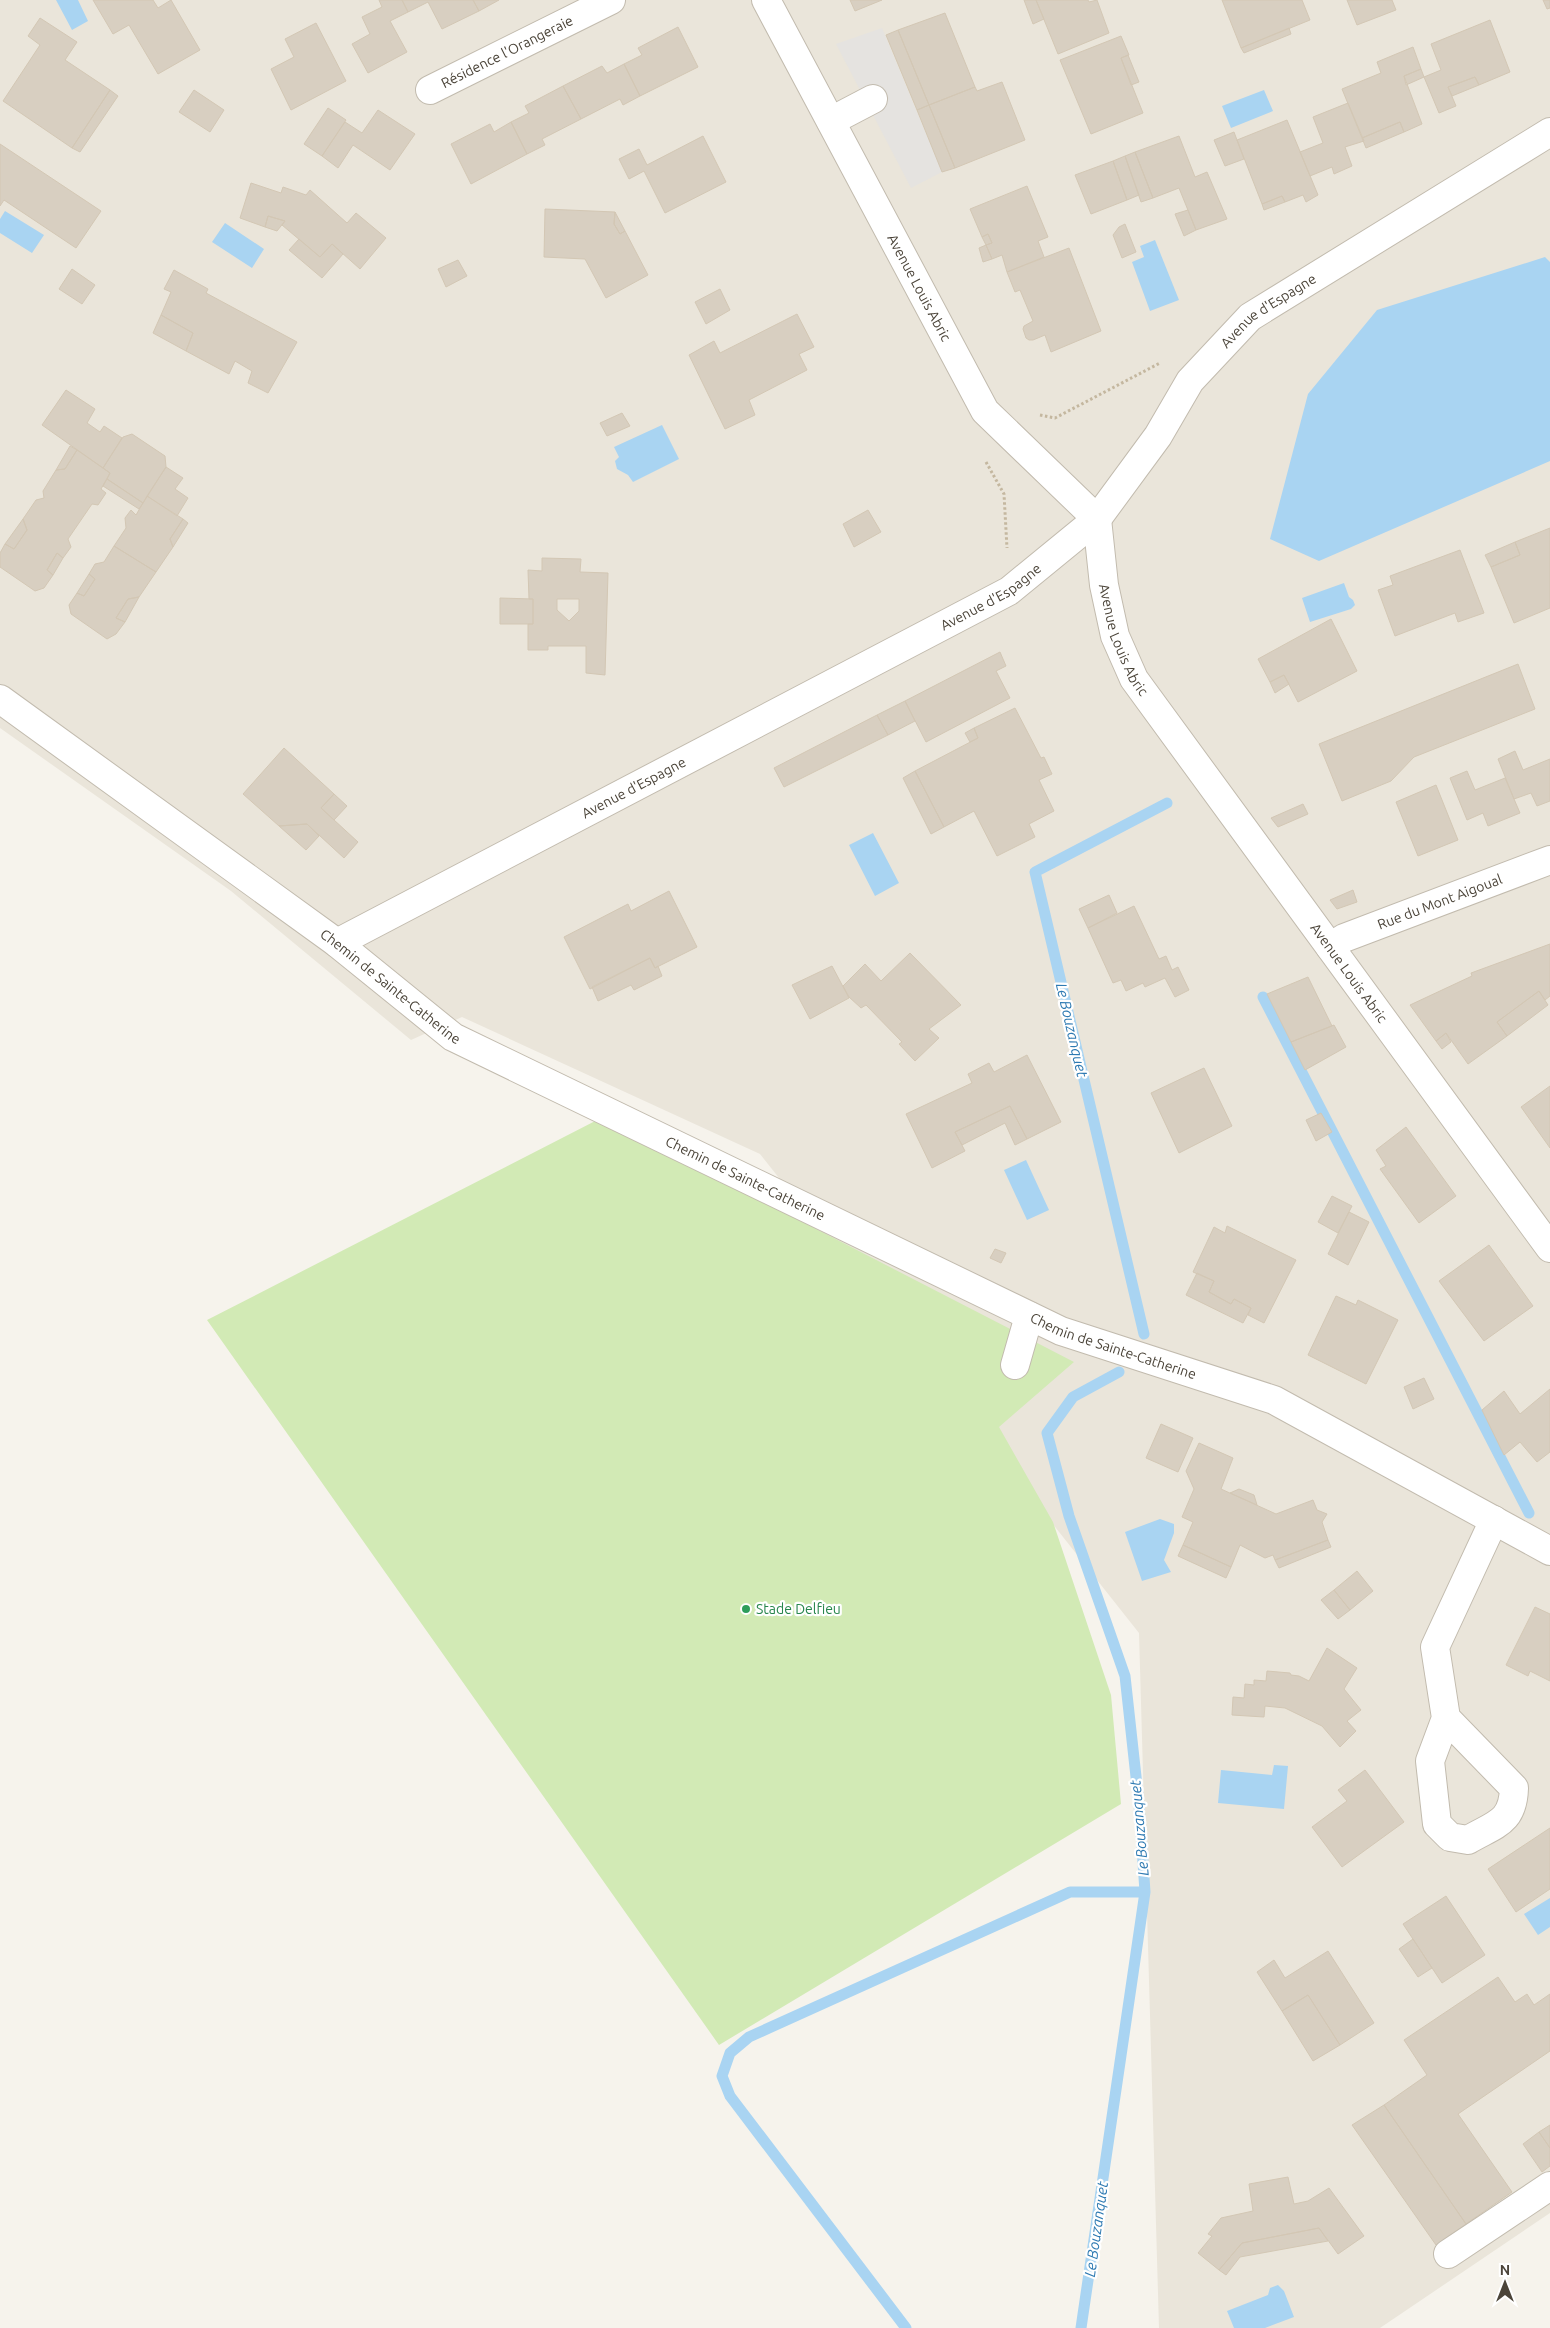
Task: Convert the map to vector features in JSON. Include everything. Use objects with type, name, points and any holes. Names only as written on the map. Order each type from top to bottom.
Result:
[{"type":"street","name":"Résidence l'Orangeraie","points":[[430,90],[611,0]]},
{"type":"street","name":"Avenue Louis Abric","points":[[766,0],[985,411],[1097,519],[1104,584],[1115,636],[1134,679],[1550,1248]]},
{"type":"street","points":[[831,121],[873,99]]},
{"type":"street","name":"Avenue d'Espagne","points":[[337,942],[1009,591],[1097,519],[1158,436],[1190,381],[1250,317],[1550,132]]},
{"type":"street","name":"Chemin de Sainte-Catherine","points":[[0,699],[337,942],[453,1037],[1061,1331],[1274,1400],[1550,1551]]},
{"type":"street","name":"Rue du Mont Aigoual","points":[[1330,947],[1344,938],[1550,860]]},
{"type":"street","points":[[1015,1365],[1029,1316]]},
{"type":"street","points":[[1446,1718],[1435,1647],[1494,1520]]},
{"type":"street","points":[[1448,2254],[1550,2186]]},
{"type":"path","points":[[1036,414],[1055,418],[1161,363]]},
{"type":"shaded area","points":[[0,0],[1550,0],[1550,2213],[1380,2328],[1159,2328],[1139,1633],[760,1154],[462,1017],[411,1040],[231,891],[0,728]]},
{"type":"shaded area","points":[[882,28],[942,172],[911,188],[836,44]]},
{"type":"green space","name":"Stade Delfieu","points":[[601,1118],[1074,1362],[999,1427],[1053,1522],[1111,1695],[1121,1804],[719,2045],[207,1320]]},
{"type":"water","points":[[56,0],[78,0],[88,21],[72,30]]},
{"type":"water","points":[[1264,90],[1273,111],[1231,128],[1222,106]]},
{"type":"water","points":[[5,211],[44,235],[32,253],[0,233],[0,219]]},
{"type":"water","points":[[225,223],[264,249],[252,268],[212,242]]},
{"type":"water","points":[[1155,240],[1179,300],[1150,311],[1132,262],[1144,257],[1140,246]]},
{"type":"water","points":[[1545,257],[1550,262],[1550,461],[1319,561],[1270,539],[1308,394],[1377,310]]},
{"type":"water","points":[[662,425],[679,459],[633,482],[628,475],[617,469],[615,461],[619,457],[614,447]]},
{"type":"water","points":[[1344,583],[1349,597],[1355,605],[1351,609],[1310,622],[1302,598]]},
{"type":"water","points":[[873,833],[899,883],[875,896],[849,845]]},
{"type":"water","points":[[1026,1160],[1049,1210],[1027,1220],[1004,1170]]},
{"type":"water","points":[[1160,1519],[1174,1524],[1174,1533],[1164,1560],[1171,1572],[1142,1581],[1125,1532]]},
{"type":"water","points":[[1274,1765],[1288,1766],[1284,1809],[1218,1803],[1221,1770],[1272,1775]]},
{"type":"water","points":[[1550,1898],[1550,1927],[1538,1935],[1524,1914]]},
{"type":"water","points":[[1278,2285],[1284,2291],[1294,2317],[1265,2328],[1234,2328],[1227,2311],[1268,2295],[1270,2288]]},
{"type":"building","points":[[93,0],[153,0],[158,8],[171,0],[200,50],[158,74],[129,25],[113,34]]},
{"type":"building","points":[[379,0],[402,0],[408,12],[390,21],[407,52],[368,73],[352,44],[370,34],[362,17],[382,7]]},
{"type":"building","points":[[402,0],[473,0],[479,11],[442,29],[428,2],[408,12]]},
{"type":"building","points":[[473,0],[499,0],[479,11]]},
{"type":"building","points":[[850,0],[882,0],[855,11]]},
{"type":"building","points":[[1024,0],[1036,0],[1044,19],[1033,24]]},
{"type":"building","points":[[1036,0],[1088,0],[1089,2],[1097,0],[1109,33],[1058,54]]},
{"type":"building","points":[[1222,0],[1302,0],[1310,20],[1241,48]]},
{"type":"building","points":[[1347,0],[1392,0],[1396,10],[1357,25]]},
{"type":"building","points":[[1543,0],[1550,0],[1550,8],[1547,9]]},
{"type":"building","points":[[945,13],[975,87],[929,105],[898,30]]},
{"type":"building","points":[[40,18],[77,42],[65,60],[110,90],[72,148],[3,101],[40,45],[28,36]]},
{"type":"building","points":[[1490,20],[1510,72],[1479,85],[1475,77],[1448,87],[1456,106],[1439,113],[1424,77],[1441,70],[1431,44]]},
{"type":"building","points":[[316,23],[346,81],[291,110],[271,69],[294,57],[285,39]]},
{"type":"building","points":[[678,27],[698,67],[640,96],[624,64],[642,55],[638,48]]},
{"type":"building","points":[[1289,28],[1291,34],[1244,53],[1241,48]]},
{"type":"building","points":[[898,30],[929,105],[917,110],[886,35]]},
{"type":"building","points":[[1121,36],[1129,55],[1121,58],[1143,113],[1091,134],[1060,60]]},
{"type":"building","points":[[1413,47],[1421,69],[1404,76],[1422,124],[1404,132],[1400,122],[1362,138],[1342,89],[1381,73],[1377,62]]},
{"type":"building","points":[[1128,55],[1139,82],[1131,85],[1121,58]]},
{"type":"building","points":[[624,64],[640,96],[623,105],[620,99],[581,119],[563,86],[602,66],[607,73]]},
{"type":"building","points":[[1421,69],[1424,77],[1406,85],[1404,76]]},
{"type":"building","points":[[1475,77],[1479,85],[1452,96],[1448,87]]},
{"type":"building","points":[[1002,82],[1025,140],[955,168],[929,105],[975,87],[977,91]]},
{"type":"building","points":[[563,86],[581,119],[542,139],[545,145],[527,154],[511,122],[529,113],[525,106]]},
{"type":"building","points":[[110,90],[118,96],[80,152],[72,148]]},
{"type":"building","points":[[194,90],[224,110],[210,132],[179,112]]},
{"type":"building","points":[[1348,103],[1364,141],[1345,147],[1352,166],[1334,174],[1332,167],[1310,176],[1300,152],[1323,143],[1313,117]]},
{"type":"building","points":[[929,105],[955,168],[942,172],[917,110]]},
{"type":"building","points":[[328,108],[346,120],[322,156],[304,144]]},
{"type":"building","points":[[378,110],[415,134],[390,170],[353,145],[338,168],[322,156],[345,122],[362,133]]},
{"type":"building","points":[[1287,120],[1318,195],[1306,202],[1303,195],[1285,202],[1282,196],[1262,204],[1237,140]]},
{"type":"building","points":[[511,122],[527,154],[471,184],[451,144],[490,124],[494,132]]},
{"type":"building","points":[[1400,122],[1404,132],[1366,148],[1362,138]]},
{"type":"building","points":[[1234,132],[1244,159],[1225,166],[1214,140]]},
{"type":"building","points":[[703,136],[726,182],[665,213],[644,171],[629,179],[619,159],[639,149],[647,165]]},
{"type":"building","points":[[1179,136],[1195,177],[1207,172],[1227,219],[1196,230],[1179,188],[1153,198],[1135,152]]},
{"type":"building","points":[[0,144],[101,211],[76,248],[4,200],[0,206]]},
{"type":"building","points":[[1135,152],[1153,198],[1141,202],[1125,156]]},
{"type":"building","points":[[1125,156],[1139,195],[1127,200],[1113,161]]},
{"type":"building","points":[[1113,161],[1127,200],[1091,214],[1075,175]]},
{"type":"building","points":[[251,183],[281,193],[283,187],[306,195],[310,190],[347,223],[356,213],[386,238],[360,269],[332,244],[320,257],[282,225],[285,221],[268,216],[265,227],[240,218]]},
{"type":"building","points":[[1027,186],[1048,237],[1038,241],[1044,257],[1007,272],[1002,255],[992,259],[986,245],[992,243],[988,234],[982,237],[970,209]]},
{"type":"building","points":[[1282,196],[1285,202],[1264,210],[1262,204]]},
{"type":"building","points":[[545,209],[615,212],[614,224],[620,234],[625,231],[648,275],[606,298],[585,259],[544,257]]},
{"type":"building","points":[[1188,210],[1196,230],[1184,236],[1175,214]]},
{"type":"building","points":[[615,212],[625,231],[620,234],[614,224]]},
{"type":"building","points":[[268,216],[285,221],[277,231],[265,227]]},
{"type":"building","points":[[1125,224],[1136,252],[1122,258],[1113,235],[1119,227]]},
{"type":"building","points":[[988,234],[992,243],[986,245],[982,237]]},
{"type":"building","points":[[299,239],[320,257],[332,244],[343,254],[322,278],[289,250]]},
{"type":"building","points":[[986,245],[992,259],[983,262],[979,248]]},
{"type":"building","points":[[1069,248],[1101,331],[1051,352],[1045,335],[1033,340],[1026,338],[1024,326],[1033,321],[1020,290],[1015,292],[1007,272]]},
{"type":"building","points":[[458,260],[467,276],[446,287],[438,269]]},
{"type":"building","points":[[72,269],[95,285],[82,304],[59,289]]},
{"type":"building","points":[[174,270],[208,289],[206,293],[297,342],[268,393],[248,383],[252,371],[235,361],[229,374],[186,351],[193,333],[161,315],[171,292],[164,289]]},
{"type":"building","points":[[720,289],[730,310],[706,324],[695,302]]},
{"type":"building","points":[[797,314],[814,347],[799,354],[807,370],[749,400],[755,415],[725,429],[689,355],[714,341],[720,353]]},
{"type":"building","points":[[161,315],[193,333],[186,351],[153,333]]},
{"type":"building","points":[[66,390],[95,409],[87,423],[100,432],[104,426],[122,438],[103,468],[42,425]]},
{"type":"building","points":[[622,413],[630,426],[607,436],[600,423]]},
{"type":"building","points":[[132,434],[165,456],[166,467],[143,503],[107,479],[110,473],[103,468],[123,437]]},
{"type":"building","points":[[70,446],[77,450],[65,469],[56,470]]},
{"type":"building","points":[[77,450],[110,473],[101,489],[106,493],[98,505],[92,504],[68,539],[71,547],[63,558],[57,553],[47,570],[53,575],[44,588],[35,591],[0,567],[0,553],[5,544],[14,549],[27,530],[23,519],[36,500],[44,498],[43,491],[56,470],[65,469]]},
{"type":"building","points":[[166,467],[183,478],[175,489],[188,498],[177,516],[147,496]]},
{"type":"building","points":[[107,479],[143,503],[139,509],[103,486]]},
{"type":"building","points":[[147,496],[183,519],[170,539],[173,547],[156,572],[114,546],[126,528],[125,518],[131,510],[136,515]]},
{"type":"building","points":[[868,510],[881,532],[854,547],[843,524]]},
{"type":"building","points":[[23,519],[27,530],[14,549],[5,544]]},
{"type":"building","points":[[183,519],[188,523],[173,547],[170,539]]},
{"type":"building","points":[[1550,528],[1550,608],[1514,623],[1491,567],[1520,555],[1515,542]]},
{"type":"building","points":[[1515,542],[1520,555],[1491,567],[1485,555]]},
{"type":"building","points":[[114,546],[156,572],[139,597],[128,599],[116,618],[125,622],[116,634],[107,639],[71,614],[69,605],[77,593],[84,596],[95,579],[89,574],[95,564],[104,562]]},
{"type":"building","points":[[1460,550],[1484,613],[1458,622],[1455,613],[1395,636],[1378,590],[1393,585],[1390,576]]},
{"type":"building","points":[[57,553],[63,558],[53,575],[47,570]]},
{"type":"building","points":[[542,558],[581,559],[580,572],[608,573],[605,675],[586,673],[586,646],[548,646],[548,650],[528,650],[528,624],[533,624],[533,599],[529,599],[528,570],[542,571]],"holes":[[[557,599],[579,599],[579,611],[569,621],[557,610]]]},
{"type":"building","points":[[89,574],[95,579],[84,596],[77,593]]},
{"type":"building","points":[[139,597],[125,622],[116,618],[128,599]]},
{"type":"building","points":[[500,598],[533,599],[533,624],[500,624]]},
{"type":"building","points":[[1331,619],[1357,671],[1298,702],[1284,675],[1270,682],[1258,659]]},
{"type":"building","points":[[1000,652],[1006,666],[996,671],[1010,698],[926,742],[905,701]]},
{"type":"building","points":[[1518,664],[1535,709],[1414,757],[1391,781],[1342,801],[1319,744]]},
{"type":"building","points":[[1284,675],[1289,684],[1275,693],[1270,682]]},
{"type":"building","points":[[905,701],[915,721],[888,735],[877,715]]},
{"type":"building","points":[[1015,708],[1041,758],[1044,757],[1052,774],[1039,780],[1054,811],[1029,824],[1035,837],[997,856],[974,811],[944,827],[915,771],[978,738],[974,728]]},
{"type":"building","points":[[877,715],[888,735],[784,787],[774,768]]},
{"type":"building","points":[[974,728],[978,738],[970,742],[965,733]]},
{"type":"building","points":[[284,748],[334,794],[321,808],[358,842],[344,858],[307,824],[279,826],[243,794]]},
{"type":"building","points":[[1515,751],[1523,770],[1550,759],[1550,801],[1537,806],[1531,793],[1514,799],[1498,759]]},
{"type":"building","points":[[915,771],[944,827],[931,834],[903,778]]},
{"type":"building","points":[[1467,771],[1475,790],[1505,778],[1520,813],[1488,826],[1483,813],[1467,820],[1450,778]]},
{"type":"building","points":[[1436,785],[1458,840],[1418,856],[1396,802]]},
{"type":"building","points":[[334,794],[347,806],[334,820],[321,808]]},
{"type":"building","points":[[1303,804],[1308,814],[1278,827],[1271,818]]},
{"type":"building","points":[[307,824],[319,836],[306,850],[279,826]]},
{"type":"building","points":[[1353,890],[1357,902],[1337,909],[1330,900]]},
{"type":"building","points":[[669,891],[697,947],[655,968],[650,958],[590,989],[564,937],[628,904],[631,911]]},
{"type":"building","points":[[1109,895],[1117,913],[1088,928],[1079,909]]},
{"type":"building","points":[[1134,906],[1159,959],[1166,956],[1172,970],[1178,967],[1189,990],[1175,997],[1165,978],[1145,987],[1143,983],[1126,991],[1121,980],[1113,983],[1088,928]]},
{"type":"building","points":[[1550,944],[1550,996],[1545,1000],[1539,991],[1497,1022],[1507,1036],[1468,1064],[1446,1033],[1436,1041],[1410,1005],[1472,976],[1471,973]]},
{"type":"building","points":[[910,953],[961,1005],[929,1029],[939,1038],[915,1061],[899,1044],[902,1042],[866,1005],[861,1008],[849,997],[843,986],[865,964],[881,981]]},
{"type":"building","points":[[650,958],[655,968],[658,966],[662,976],[634,990],[631,985],[598,1001],[592,987]]},
{"type":"building","points":[[832,966],[849,998],[810,1019],[792,985]]},
{"type":"building","points":[[1308,977],[1332,1026],[1291,1042],[1267,994]]},
{"type":"building","points":[[1539,991],[1548,1005],[1507,1036],[1497,1022]]},
{"type":"building","points":[[1334,1025],[1346,1047],[1305,1070],[1291,1042]]},
{"type":"building","points":[[1446,1033],[1451,1042],[1442,1049],[1436,1041]]},
{"type":"building","points":[[1027,1055],[1061,1122],[1027,1139],[1010,1106],[955,1132],[965,1151],[932,1168],[906,1114],[972,1083],[968,1074],[989,1063],[994,1072]]},
{"type":"building","points":[[1204,1068],[1232,1126],[1179,1153],[1151,1093]]},
{"type":"building","points":[[1550,1086],[1550,1148],[1521,1107]]},
{"type":"building","points":[[1010,1106],[1027,1139],[1015,1145],[1005,1123],[962,1145],[955,1132]]},
{"type":"building","points":[[1321,1113],[1332,1132],[1316,1141],[1306,1120]]},
{"type":"building","points":[[1406,1127],[1456,1196],[1419,1223],[1380,1169],[1386,1166],[1376,1150]]},
{"type":"building","points":[[1332,1196],[1352,1206],[1338,1233],[1318,1222]]},
{"type":"building","points":[[1349,1212],[1369,1222],[1348,1265],[1328,1254]]},
{"type":"building","points":[[1227,1226],[1296,1260],[1264,1323],[1248,1315],[1251,1308],[1234,1299],[1231,1304],[1209,1292],[1214,1281],[1193,1272],[1214,1227],[1225,1233]]},
{"type":"building","points":[[1489,1245],[1533,1306],[1484,1341],[1439,1281]]},
{"type":"building","points":[[995,1249],[1006,1253],[1001,1263],[990,1258]]},
{"type":"building","points":[[1197,1273],[1214,1281],[1209,1292],[1231,1304],[1234,1299],[1251,1308],[1243,1323],[1186,1295]]},
{"type":"building","points":[[1336,1296],[1356,1305],[1358,1300],[1398,1320],[1366,1384],[1308,1355]]},
{"type":"building","points":[[1424,1378],[1434,1399],[1413,1409],[1404,1387]]},
{"type":"building","points":[[1550,1389],[1550,1452],[1537,1462],[1520,1442],[1504,1455],[1482,1410],[1504,1391],[1520,1414]]},
{"type":"building","points":[[1161,1424],[1193,1438],[1178,1472],[1146,1458]]},
{"type":"building","points":[[1199,1443],[1233,1458],[1221,1489],[1276,1514],[1313,1500],[1317,1510],[1327,1514],[1322,1522],[1328,1540],[1275,1560],[1273,1555],[1265,1558],[1240,1545],[1231,1567],[1183,1545],[1193,1522],[1182,1517],[1194,1489],[1186,1471]]},
{"type":"building","points":[[1239,1489],[1254,1495],[1257,1505],[1230,1493]]},
{"type":"building","points":[[1328,1540],[1331,1547],[1279,1568],[1275,1560]]},
{"type":"building","points":[[1183,1545],[1231,1567],[1226,1578],[1178,1556]]},
{"type":"building","points":[[1357,1571],[1373,1591],[1350,1610],[1334,1590]]},
{"type":"building","points":[[1334,1590],[1350,1610],[1338,1619],[1321,1600]]},
{"type":"building","points":[[1535,1607],[1550,1614],[1550,1681],[1530,1671],[1528,1676],[1506,1665]]},
{"type":"building","points":[[1327,1648],[1357,1668],[1344,1689],[1361,1710],[1347,1721],[1356,1731],[1340,1747],[1322,1726],[1285,1708],[1265,1706],[1264,1717],[1232,1715],[1233,1697],[1244,1698],[1245,1684],[1254,1685],[1254,1680],[1266,1681],[1267,1671],[1290,1673],[1309,1681]]},
{"type":"building","points":[[1365,1770],[1404,1822],[1342,1867],[1312,1827],[1347,1801],[1338,1790]]},
{"type":"building","points":[[1550,1828],[1550,1889],[1516,1912],[1488,1869]]},
{"type":"building","points":[[1446,1896],[1485,1955],[1442,1983],[1403,1924]]},
{"type":"building","points":[[1413,1939],[1432,1968],[1418,1977],[1399,1949]]},
{"type":"building","points":[[1328,1951],[1374,2023],[1340,2045],[1308,1995],[1282,2011],[1257,1972],[1274,1960],[1285,1978]]},
{"type":"building","points":[[1498,1977],[1515,2002],[1527,1994],[1534,2005],[1550,1994],[1550,2051],[1458,2114],[1512,2192],[1466,2224],[1384,2105],[1427,2075],[1404,2040]]},
{"type":"building","points":[[1308,1995],[1340,2045],[1313,2061],[1282,2011]]},
{"type":"building","points":[[1384,2105],[1466,2224],[1436,2245],[1352,2125]]},
{"type":"building","points":[[1550,2125],[1550,2148],[1539,2132]]},
{"type":"building","points":[[1539,2132],[1550,2148],[1550,2166],[1542,2172],[1523,2144]]},
{"type":"building","points":[[1288,2177],[1294,2204],[1308,2201],[1329,2188],[1364,2236],[1338,2254],[1319,2228],[1242,2243],[1219,2270],[1198,2253],[1212,2236],[1208,2234],[1221,2218],[1253,2211],[1249,2184]]},
{"type":"building","points":[[1319,2228],[1328,2241],[1240,2257],[1226,2275],[1219,2270],[1242,2243]]},
{"type":"waterway","name":"Le Bouzanquet","points":[[1144,1334],[1035,872],[1167,803]]},
{"type":"waterway","points":[[1263,997],[1529,1513]]},
{"type":"waterway","name":"Le Bouzanquet","points":[[1081,2328],[1145,1892],[1139,1804],[1125,1676],[1069,1516],[1047,1433],[1073,1397],[1119,1372]]},
{"type":"waterway","points":[[906,2328],[730,2096],[722,2076],[730,2053],[749,2037],[1070,1892],[1145,1892]]},
{"type":"place","name":"Stade Delfieu","points":[[746,1609]]}]
